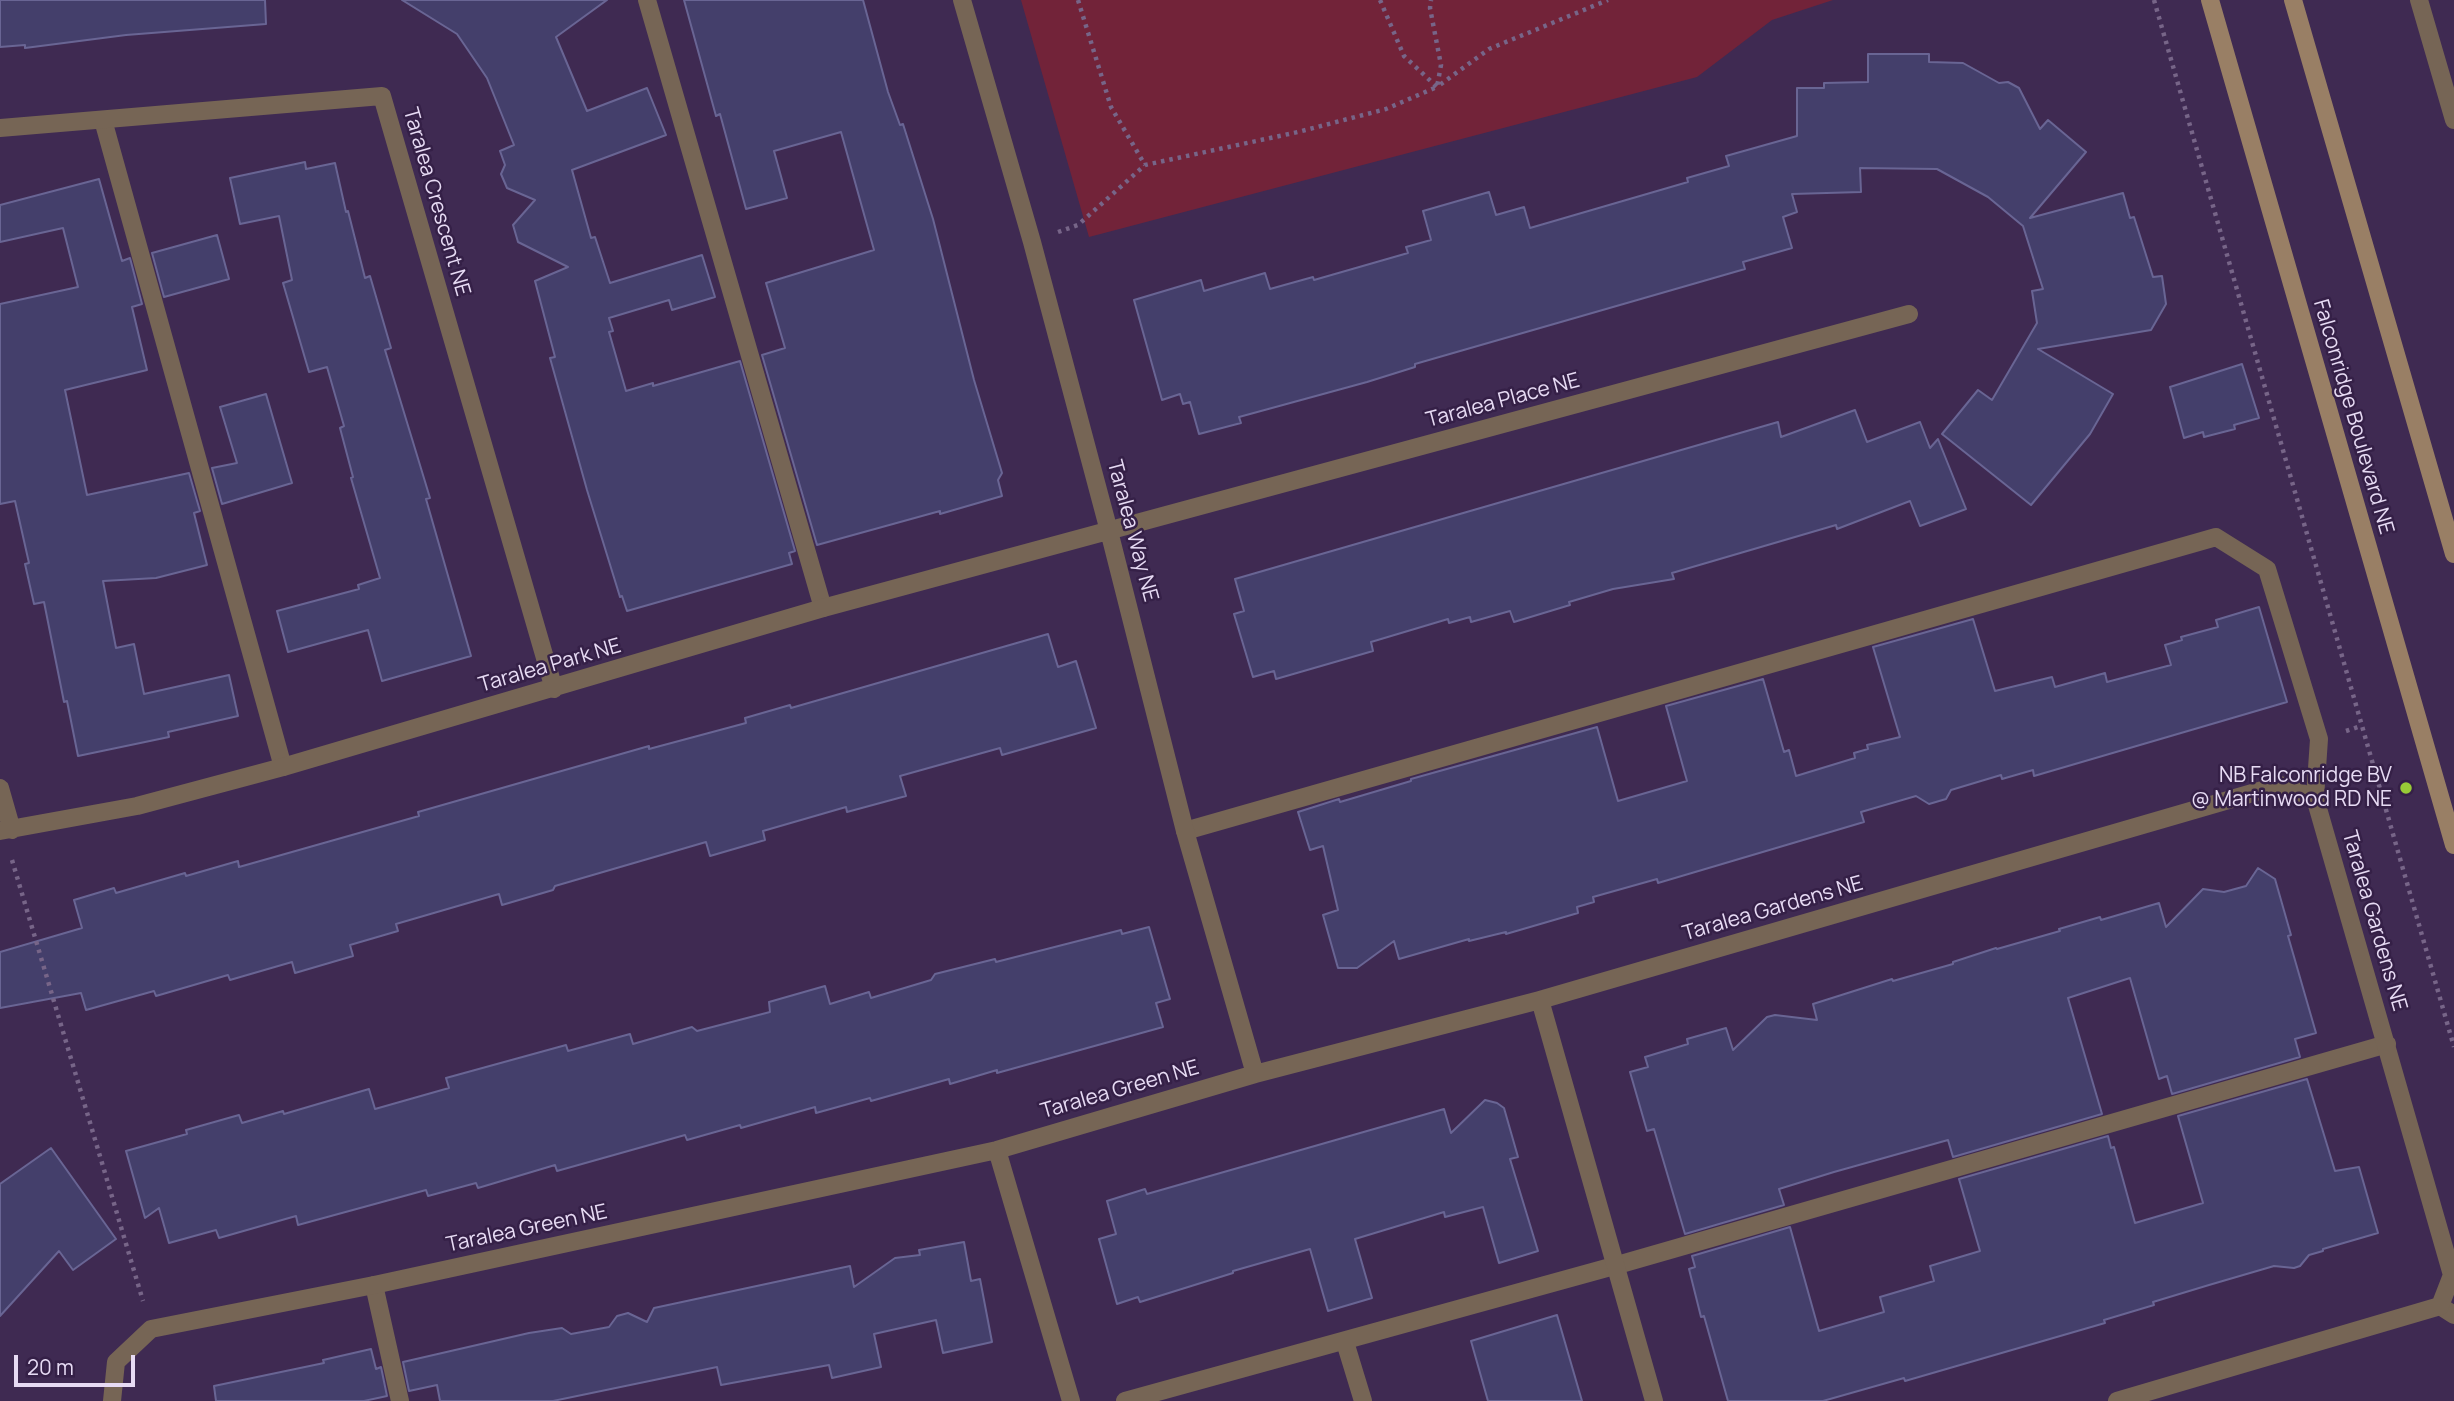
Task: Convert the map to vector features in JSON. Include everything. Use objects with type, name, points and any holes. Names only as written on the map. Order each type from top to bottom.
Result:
[{"type":"main road","name":"Falconridge Boulevard NE","points":[[2210,0],[2454,845]]},
{"type":"main road","points":[[2293,0],[2454,554]]},
{"type":"street","points":[[647,0],[823,608]]},
{"type":"street","name":"Taralea Way NE","points":[[962,0],[1032,242],[1185,831],[1255,1074]]},
{"type":"street","points":[[2419,0],[2446,66],[2454,120]]},
{"type":"street","name":"Taralea Crescent NE","points":[[0,128],[382,96],[554,689]]},
{"type":"street","points":[[103,120],[282,767]]},
{"type":"street","name":"Taralea Place NE","points":[[1109,531],[1909,314]]},
{"type":"street","name":"Taralea Park NE","points":[[6,831],[137,806],[282,767],[823,608],[1109,531]]},
{"type":"street","points":[[1185,831],[2216,537],[2267,569],[2319,739],[2315,798]]},
{"type":"street","name":"Taralea Gardens NE","points":[[1255,1074],[1540,1000],[2280,785],[2315,798],[2452,1275],[2447,1311],[2117,1401]]},
{"type":"street","points":[[0,789],[6,831]]},
{"type":"street","points":[[1540,1000],[1654,1401]]},
{"type":"street","points":[[1125,1401],[1615,1266],[2387,1044]]},
{"type":"street","name":"Taralea Green NE","points":[[151,1329],[374,1285],[997,1150],[1255,1074]]},
{"type":"street","points":[[997,1150],[1071,1401]]},
{"type":"street","points":[[374,1285],[400,1401]]},
{"type":"street","points":[[112,1401],[116,1363],[151,1329]]},
{"type":"street","points":[[1345,1342],[1363,1401]]},
{"type":"path","points":[[1078,0],[1111,107],[1145,165]]},
{"type":"path","points":[[1380,0],[1404,56],[1437,86]]},
{"type":"path","points":[[1431,0],[1430,8],[1441,65],[1437,86]]},
{"type":"path","points":[[1032,242],[1078,225],[1145,165],[1386,110],[1437,86],[1489,48],[1608,0]]},
{"type":"path","points":[[2154,0],[2454,1047]]},
{"type":"path","points":[[6,831],[12,861],[151,1329]]},
{"type":"shaded area","points":[[1021,0],[1833,0],[1772,20],[1697,77],[1089,237]]},
{"type":"building","points":[[0,0],[265,0],[266,24],[126,35],[25,48],[25,45],[0,47]]},
{"type":"building","points":[[402,0],[607,0],[556,37],[587,111],[647,88],[666,135],[572,170],[591,238],[595,237],[610,283],[702,255],[715,297],[672,310],[669,300],[609,318],[613,331],[609,332],[626,391],[740,361],[795,551],[789,553],[792,564],[627,611],[622,596],[620,597],[587,490],[550,358],[555,357],[535,281],[568,267],[518,242],[513,225],[535,200],[507,188],[501,174],[505,165],[500,151],[514,145],[487,78],[457,34]]},
{"type":"building","points":[[684,0],[863,0],[888,92],[900,125],[903,124],[933,219],[974,380],[1002,473],[998,480],[1002,496],[817,545],[762,355],[785,348],[766,283],[874,250],[841,132],[774,151],[787,198],[746,209],[720,114],[716,116]]},
{"type":"building","points":[[1868,54],[1929,54],[1929,62],[1963,63],[1999,83],[2008,82],[2019,88],[2040,129],[2048,120],[2086,152],[2030,218],[2123,193],[2130,218],[2134,217],[2153,277],[2162,276],[2166,304],[2151,330],[2038,349],[2113,394],[2090,434],[2031,505],[1942,434],[1978,390],[1992,400],[2037,323],[2032,291],[2043,289],[2023,226],[1988,197],[1937,169],[1860,168],[1861,192],[1792,194],[1797,212],[1783,217],[1792,248],[1743,262],[1745,269],[1415,364],[1415,367],[1367,382],[1239,417],[1241,423],[1199,434],[1190,402],[1183,404],[1180,394],[1162,400],[1134,300],[1201,280],[1204,291],[1265,273],[1270,289],[1313,277],[1314,280],[1408,253],[1406,247],[1431,240],[1423,211],[1489,192],[1496,215],[1524,207],[1530,228],[1688,182],[1687,178],[1729,166],[1726,156],[1797,136],[1797,88],[1824,88],[1824,83],[1868,82]]},
{"type":"building","points":[[305,162],[306,169],[335,163],[365,278],[370,276],[391,348],[385,350],[430,498],[426,499],[471,656],[382,681],[368,630],[288,652],[277,611],[359,589],[358,585],[380,578],[351,478],[353,477],[340,428],[344,426],[327,367],[309,372],[283,283],[292,280],[279,216],[240,224],[230,178]]},
{"type":"building","points":[[99,179],[122,261],[130,258],[142,304],[132,307],[147,370],[65,390],[87,495],[189,473],[200,511],[194,513],[207,565],[156,578],[103,581],[116,648],[134,644],[144,694],[229,675],[238,716],[168,732],[169,737],[78,756],[44,602],[34,604],[25,564],[29,563],[15,501],[0,504],[0,304],[78,287],[63,228],[0,242],[0,205]]},
{"type":"building","points":[[217,235],[229,279],[164,297],[152,253]]},
{"type":"building","points":[[2242,364],[2259,418],[2234,425],[2235,429],[2204,437],[2203,432],[2184,438],[2170,387]]},
{"type":"building","points":[[266,394],[292,483],[222,504],[212,468],[237,463],[220,407]]},
{"type":"building","points":[[1855,410],[1867,442],[1920,422],[1930,448],[1938,439],[1966,509],[1920,526],[1910,501],[1837,529],[1836,525],[1672,573],[1674,579],[1613,589],[1514,622],[1510,611],[1471,622],[1470,617],[1449,623],[1448,619],[1371,642],[1373,651],[1276,679],[1274,671],[1253,677],[1234,614],[1244,611],[1235,579],[1778,422],[1781,437]]},
{"type":"building","points":[[2259,607],[2287,702],[2034,776],[2033,770],[2002,779],[2001,775],[1951,790],[1946,799],[1929,804],[1916,796],[1861,812],[1864,822],[1658,883],[1657,879],[1593,897],[1594,902],[1577,907],[1578,913],[1506,934],[1469,939],[1399,959],[1394,941],[1357,968],[1338,968],[1323,915],[1338,910],[1323,846],[1310,850],[1298,812],[1597,727],[1618,801],[1687,781],[1666,706],[1763,679],[1784,752],[1789,750],[1796,776],[1855,758],[1854,753],[1868,749],[1867,745],[1900,737],[1873,647],[1973,619],[1995,691],[2052,677],[2055,687],[2105,673],[2107,682],[2171,665],[2165,645],[2182,640],[2181,637],[2218,627],[2216,620]]},
{"type":"building","points":[[1048,634],[1058,667],[1076,661],[1096,728],[1002,755],[1000,748],[900,776],[906,796],[847,812],[846,807],[763,831],[765,840],[710,856],[706,842],[555,886],[553,890],[502,905],[499,894],[396,924],[398,931],[350,945],[353,956],[295,973],[292,962],[230,980],[228,975],[156,996],[154,991],[86,1010],[81,993],[0,1008],[0,952],[82,928],[74,900],[114,888],[116,893],[238,861],[239,867],[419,816],[418,812],[649,746],[649,749],[746,723],[745,718],[790,705],[791,708]]},
{"type":"building","points":[[2258,868],[2275,879],[2291,935],[2288,936],[2316,1033],[2295,1039],[2300,1057],[2172,1094],[2167,1076],[2159,1079],[2130,978],[2068,998],[2102,1114],[1953,1157],[1948,1140],[1834,1172],[1779,1189],[1784,1205],[1685,1234],[1654,1129],[1647,1131],[1630,1072],[1648,1067],[1645,1057],[1688,1044],[1687,1039],[1726,1028],[1733,1050],[1767,1017],[1775,1015],[1817,1020],[1813,1004],[1892,979],[1893,981],[1953,964],[1996,948],[2100,917],[2101,920],[2159,903],[2166,927],[2203,889],[2224,892],[2246,886]]},
{"type":"building","points":[[1149,927],[1170,999],[1156,1003],[1163,1027],[997,1073],[997,1070],[950,1084],[949,1079],[816,1113],[815,1107],[687,1140],[685,1135],[557,1171],[555,1165],[478,1188],[476,1183],[428,1196],[426,1190],[298,1225],[296,1216],[219,1238],[216,1230],[169,1243],[159,1208],[145,1218],[126,1151],[187,1134],[186,1130],[239,1115],[242,1123],[283,1111],[284,1114],[369,1089],[375,1109],[449,1088],[446,1078],[566,1045],[568,1051],[630,1034],[633,1044],[692,1027],[697,1031],[770,1012],[769,1002],[825,986],[830,1004],[869,992],[871,998],[931,980],[935,974],[995,959],[996,962],[1121,930],[1122,934]]},
{"type":"building","points":[[2307,1079],[2335,1171],[2359,1167],[2378,1233],[2323,1249],[2309,1255],[2300,1266],[2294,1268],[2274,1266],[2153,1302],[2154,1305],[2104,1320],[2105,1323],[1905,1381],[1904,1378],[1823,1401],[1728,1401],[1689,1269],[1695,1267],[1692,1256],[1790,1227],[1819,1331],[1884,1312],[1880,1297],[1934,1281],[1930,1266],[1980,1251],[1959,1179],[2108,1136],[2111,1148],[2114,1147],[2135,1223],[2203,1203],[2178,1116]]},
{"type":"building","points":[[1485,1100],[1504,1108],[1518,1157],[1510,1159],[1538,1251],[1499,1263],[1483,1207],[1445,1217],[1444,1212],[1355,1239],[1372,1298],[1328,1311],[1310,1249],[1140,1302],[1138,1297],[1117,1304],[1099,1239],[1116,1234],[1107,1201],[1145,1189],[1147,1194],[1444,1109],[1451,1133]]},
{"type":"building","points":[[51,1148],[116,1239],[73,1270],[59,1251],[0,1316],[0,1184]]},
{"type":"building","points":[[964,1242],[971,1281],[980,1279],[992,1342],[943,1353],[936,1320],[874,1334],[881,1367],[832,1378],[829,1365],[721,1385],[717,1367],[553,1401],[440,1401],[437,1385],[409,1391],[403,1362],[529,1333],[562,1328],[571,1334],[609,1327],[617,1316],[628,1313],[647,1322],[654,1308],[850,1266],[854,1287],[895,1258],[920,1255],[919,1250]]},
{"type":"building","points":[[1557,1315],[1582,1401],[1488,1401],[1471,1341]]},
{"type":"building","points":[[371,1349],[376,1369],[381,1367],[387,1396],[364,1401],[216,1401],[214,1386],[324,1363],[323,1360]]},
{"type":"place","name":"NB Falconridge BV @ Martinwood RD NE","points":[[2406,788]]}]
